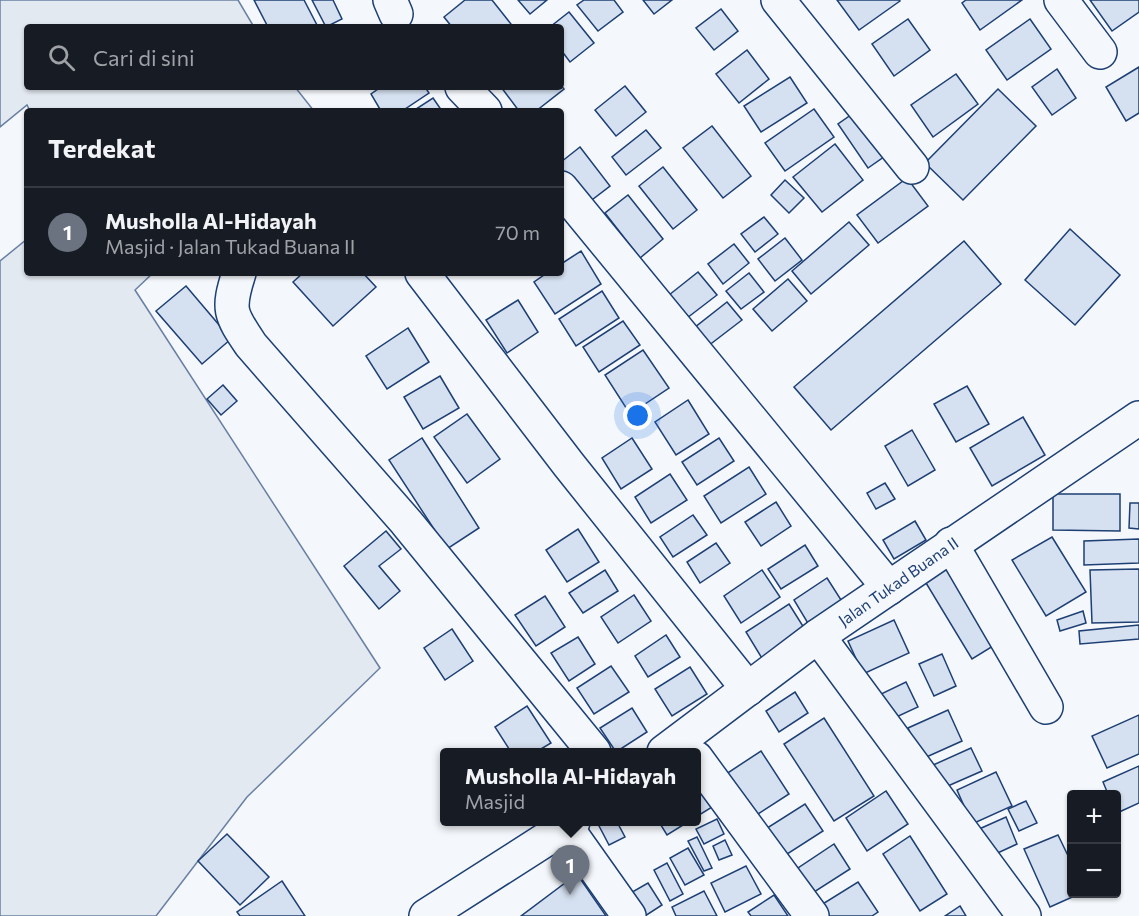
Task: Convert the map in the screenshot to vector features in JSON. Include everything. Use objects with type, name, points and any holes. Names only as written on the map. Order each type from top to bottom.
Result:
[{"type":"street","points":[[778,0],[912,167]]},
{"type":"street","points":[[1061,0],[1100,52]]},
{"type":"street","points":[[465,90],[482,108]]},
{"type":"street","points":[[564,192],[889,588]]},
{"type":"street","points":[[238,276],[230,306],[238,325],[251,345],[406,522],[590,748]]},
{"type":"street","points":[[424,276],[569,465],[748,688]]},
{"type":"street","name":"Jalan Tukad Buana II","points":[[685,748],[748,688],[818,636],[1139,418]]},
{"type":"street","points":[[951,544],[1046,707]]},
{"type":"street","points":[[818,636],[1024,916]]},
{"type":"street","points":[[701,773],[812,916]]},
{"type":"street","points":[[426,916],[566,826]]},
{"type":"street","points":[[570,826],[629,916]]},
{"type":"shaded area","points":[[0,0],[238,0],[252,24],[24,24],[24,90],[297,90],[312,108],[28,108],[27,105],[0,127]]},
{"type":"shaded area","points":[[24,241],[24,276],[150,276],[135,290],[380,668],[247,797],[156,916],[0,916],[0,261]]},
{"type":"building","points":[[254,0],[304,0],[316,24],[266,24]]},
{"type":"building","points":[[312,0],[333,0],[342,19],[332,24],[324,24]]},
{"type":"building","points":[[465,0],[492,0],[511,24],[450,24],[444,17]]},
{"type":"building","points":[[518,0],[547,0],[530,14]]},
{"type":"building","points":[[584,0],[614,0],[623,12],[598,31],[577,5]]},
{"type":"building","points":[[643,0],[672,0],[654,14]]},
{"type":"building","points":[[837,0],[899,0],[900,1],[859,30]]},
{"type":"building","points":[[966,0],[1022,0],[980,30],[962,3]]},
{"type":"building","points":[[1090,0],[1139,0],[1139,12],[1112,31]]},
{"type":"building","points":[[721,9],[738,31],[714,50],[696,28]]},
{"type":"building","points":[[569,12],[594,43],[570,62],[564,54],[564,24],[554,24]]},
{"type":"building","points":[[908,19],[930,50],[894,76],[872,44]]},
{"type":"building","points":[[1030,19],[1051,49],[1007,80],[986,50]]},
{"type":"building","points":[[747,50],[769,79],[739,103],[716,74]]},
{"type":"building","points":[[1139,67],[1139,113],[1126,121],[1106,87]]},
{"type":"building","points":[[1057,69],[1076,98],[1052,115],[1032,87]]},
{"type":"building","points":[[956,74],[978,104],[933,137],[911,105]]},
{"type":"building","points":[[790,77],[807,103],[761,132],[744,106]]},
{"type":"building","points":[[625,86],[646,112],[616,136],[595,110]]},
{"type":"building","points":[[998,89],[1036,126],[963,200],[925,163]]},
{"type":"building","points":[[377,90],[427,90],[429,93],[406,108],[379,108],[371,94]]},
{"type":"building","points":[[503,90],[563,90],[540,108],[517,108]]},
{"type":"building","points":[[433,98],[440,108],[418,108]]},
{"type":"building","points":[[814,109],[834,137],[785,171],[765,143]]},
{"type":"building","points":[[858,110],[888,154],[868,168],[838,124]]},
{"type":"building","points":[[712,126],[751,176],[723,198],[683,148]]},
{"type":"building","points":[[646,130],[661,148],[626,175],[612,157]]},
{"type":"building","points":[[835,144],[863,180],[822,212],[793,177]]},
{"type":"building","points":[[580,147],[610,186],[584,206],[564,181],[564,160]]},
{"type":"building","points":[[663,167],[697,210],[673,229],[639,186]]},
{"type":"building","points":[[907,178],[928,206],[878,243],[857,215]]},
{"type":"building","points":[[785,180],[804,198],[789,213],[771,195]]},
{"type":"building","points":[[628,195],[663,239],[640,258],[605,213]]},
{"type":"building","points":[[764,217],[778,234],[755,252],[741,234]]},
{"type":"building","points":[[849,222],[869,245],[811,294],[792,271]]},
{"type":"building","points":[[1070,229],[1120,275],[1075,325],[1025,280]]},
{"type":"building","points":[[785,238],[802,260],[775,281],[758,259]]},
{"type":"building","points":[[964,241],[1001,284],[831,430],[794,387]]},
{"type":"building","points":[[734,244],[749,263],[723,284],[708,264]]},
{"type":"building","points":[[581,251],[601,284],[555,314],[534,282],[543,276],[564,276],[564,262]]},
{"type":"building","points":[[698,272],[717,295],[687,318],[669,295]]},
{"type":"building","points":[[749,273],[764,292],[741,309],[726,291]]},
{"type":"building","points":[[300,276],[366,276],[376,287],[333,326],[293,282]]},
{"type":"building","points":[[788,279],[807,301],[772,331],[753,309]]},
{"type":"building","points":[[186,286],[231,339],[202,364],[156,311]]},
{"type":"building","points":[[602,291],[619,318],[576,346],[559,319]]},
{"type":"building","points":[[518,300],[538,332],[507,353],[486,320]]},
{"type":"building","points":[[727,302],[742,320],[708,346],[694,328]]},
{"type":"building","points":[[623,321],[640,345],[599,372],[583,347]]},
{"type":"building","points":[[408,328],[429,362],[387,389],[366,356]]},
{"type":"building","points":[[643,350],[669,388],[630,414],[605,375]]},
{"type":"building","points":[[440,376],[459,408],[423,429],[404,397]]},
{"type":"building","points":[[223,385],[237,401],[221,415],[207,399]]},
{"type":"building","points":[[967,386],[989,424],[956,442],[934,404]]},
{"type":"building","points":[[688,400],[709,434],[676,455],[655,422]]},
{"type":"building","points":[[467,414],[500,459],[467,483],[434,437]]},
{"type":"building","points":[[1023,417],[1045,455],[992,486],[970,448]]},
{"type":"building","points":[[912,430],[935,470],[908,486],[885,446]]},
{"type":"building","points":[[422,438],[479,528],[447,549],[389,460]]},
{"type":"building","points":[[632,438],[652,469],[621,489],[602,458]]},
{"type":"building","points":[[719,438],[734,461],[697,485],[682,462]]},
{"type":"building","points":[[749,467],[766,494],[721,523],[704,496]]},
{"type":"building","points":[[670,474],[687,500],[651,523],[635,497]]},
{"type":"building","points":[[885,483],[895,499],[876,509],[867,493]]},
{"type":"building","points":[[1053,494],[1120,494],[1120,531],[1053,530]]},
{"type":"building","points":[[776,502],[791,526],[761,546],[745,522]]},
{"type":"building","points":[[1130,503],[1139,503],[1139,529],[1129,528]]},
{"type":"building","points":[[693,515],[707,535],[673,557],[660,537]]},
{"type":"building","points":[[915,521],[926,540],[894,559],[883,540]]},
{"type":"building","points":[[578,529],[599,562],[567,582],[546,550]]},
{"type":"building","points":[[386,531],[401,549],[379,566],[400,591],[379,609],[344,566]]},
{"type":"building","points":[[1052,537],[1086,592],[1046,616],[1012,560]]},
{"type":"building","points":[[1139,539],[1139,563],[1084,565],[1084,541]]},
{"type":"building","points":[[716,543],[730,563],[700,583],[687,562]]},
{"type":"building","points":[[805,545],[818,566],[781,589],[768,569]]},
{"type":"building","points":[[949,562],[998,643],[972,659],[923,578]]},
{"type":"building","points":[[1139,569],[1139,622],[1092,623],[1090,570]]},
{"type":"building","points":[[605,570],[618,591],[583,613],[569,593]]},
{"type":"building","points":[[762,570],[780,597],[741,623],[724,596]]},
{"type":"building","points":[[827,578],[843,603],[809,625],[794,600]]},
{"type":"building","points":[[634,595],[651,621],[618,643],[601,617]]},
{"type":"building","points":[[545,596],[565,627],[536,646],[515,615]]},
{"type":"building","points":[[789,604],[806,631],[763,660],[746,632]]},
{"type":"building","points":[[1083,611],[1086,623],[1060,631],[1057,620]]},
{"type":"building","points":[[894,620],[909,653],[863,674],[848,641]]},
{"type":"building","points":[[1139,625],[1139,639],[1080,644],[1079,631]]},
{"type":"building","points":[[452,629],[473,661],[445,680],[424,648]]},
{"type":"building","points":[[666,635],[680,657],[648,677],[635,656]]},
{"type":"building","points":[[578,637],[595,664],[569,681],[551,653]]},
{"type":"building","points":[[942,654],[956,686],[934,696],[919,664]]},
{"type":"building","points":[[611,666],[629,692],[594,714],[577,688]]},
{"type":"building","points":[[690,667],[707,694],[672,716],[655,689]]},
{"type":"building","points":[[906,682],[918,707],[892,719],[881,694]]},
{"type":"building","points":[[795,692],[808,713],[779,732],[766,711]]},
{"type":"building","points":[[527,706],[551,743],[543,748],[508,748],[495,727]]},
{"type":"building","points":[[632,708],[647,732],[622,748],[613,748],[600,728]]},
{"type":"building","points":[[948,710],[962,741],[922,759],[908,728]]},
{"type":"building","points":[[1139,715],[1139,754],[1107,768],[1092,736]]},
{"type":"building","points":[[824,718],[874,796],[834,821],[784,744]]},
{"type":"building","points":[[971,748],[982,771],[941,789],[931,766]]},
{"type":"building","points":[[761,751],[789,794],[744,823],[717,780]]},
{"type":"building","points":[[1139,766],[1139,803],[1121,811],[1121,790],[1106,790],[1103,782]]},
{"type":"building","points":[[996,772],[1012,806],[972,824],[957,790]]},
{"type":"building","points":[[701,778],[717,804],[701,814]]},
{"type":"building","points":[[886,791],[908,824],[867,851],[846,818]]},
{"type":"building","points":[[1026,801],[1037,823],[1019,831],[1008,809]]},
{"type":"building","points":[[805,804],[823,831],[781,858],[764,830]]},
{"type":"building","points":[[1006,817],[1017,844],[989,857],[977,830]]},
{"type":"building","points":[[717,819],[724,834],[704,844],[696,829]]},
{"type":"building","points":[[599,826],[619,826],[625,837],[609,845]]},
{"type":"building","points":[[661,826],[682,826],[667,835]]},
{"type":"building","points":[[227,834],[269,877],[240,905],[198,861]]},
{"type":"building","points":[[1058,835],[1067,854],[1067,898],[1070,898],[1050,907],[1024,849]]},
{"type":"building","points":[[910,836],[947,894],[920,911],[883,854]]},
{"type":"building","points":[[697,837],[712,868],[704,871],[688,841]]},
{"type":"building","points":[[725,840],[732,855],[719,860],[713,846]]},
{"type":"building","points":[[834,844],[850,869],[811,894],[795,870]]},
{"type":"building","points":[[688,848],[704,875],[685,885],[670,858]]},
{"type":"building","points":[[667,863],[683,894],[670,901],[654,870]]},
{"type":"building","points":[[746,866],[761,894],[725,912],[711,883]]},
{"type":"building","points":[[577,874],[606,916],[521,916]]},
{"type":"building","points":[[282,881],[305,916],[240,916],[237,912]]},
{"type":"building","points":[[858,882],[878,912],[872,916],[828,916],[821,905]]},
{"type":"building","points":[[648,883],[662,905],[645,916],[640,916],[627,895]]},
{"type":"building","points":[[704,891],[717,916],[676,916],[672,907]]},
{"type":"building","points":[[774,895],[788,916],[751,916],[748,912]]},
{"type":"building","points":[[960,906],[966,916],[945,916]]},
{"type":"place","name":"Musholla Al-Hidayah","points":[[570,895]]}]
